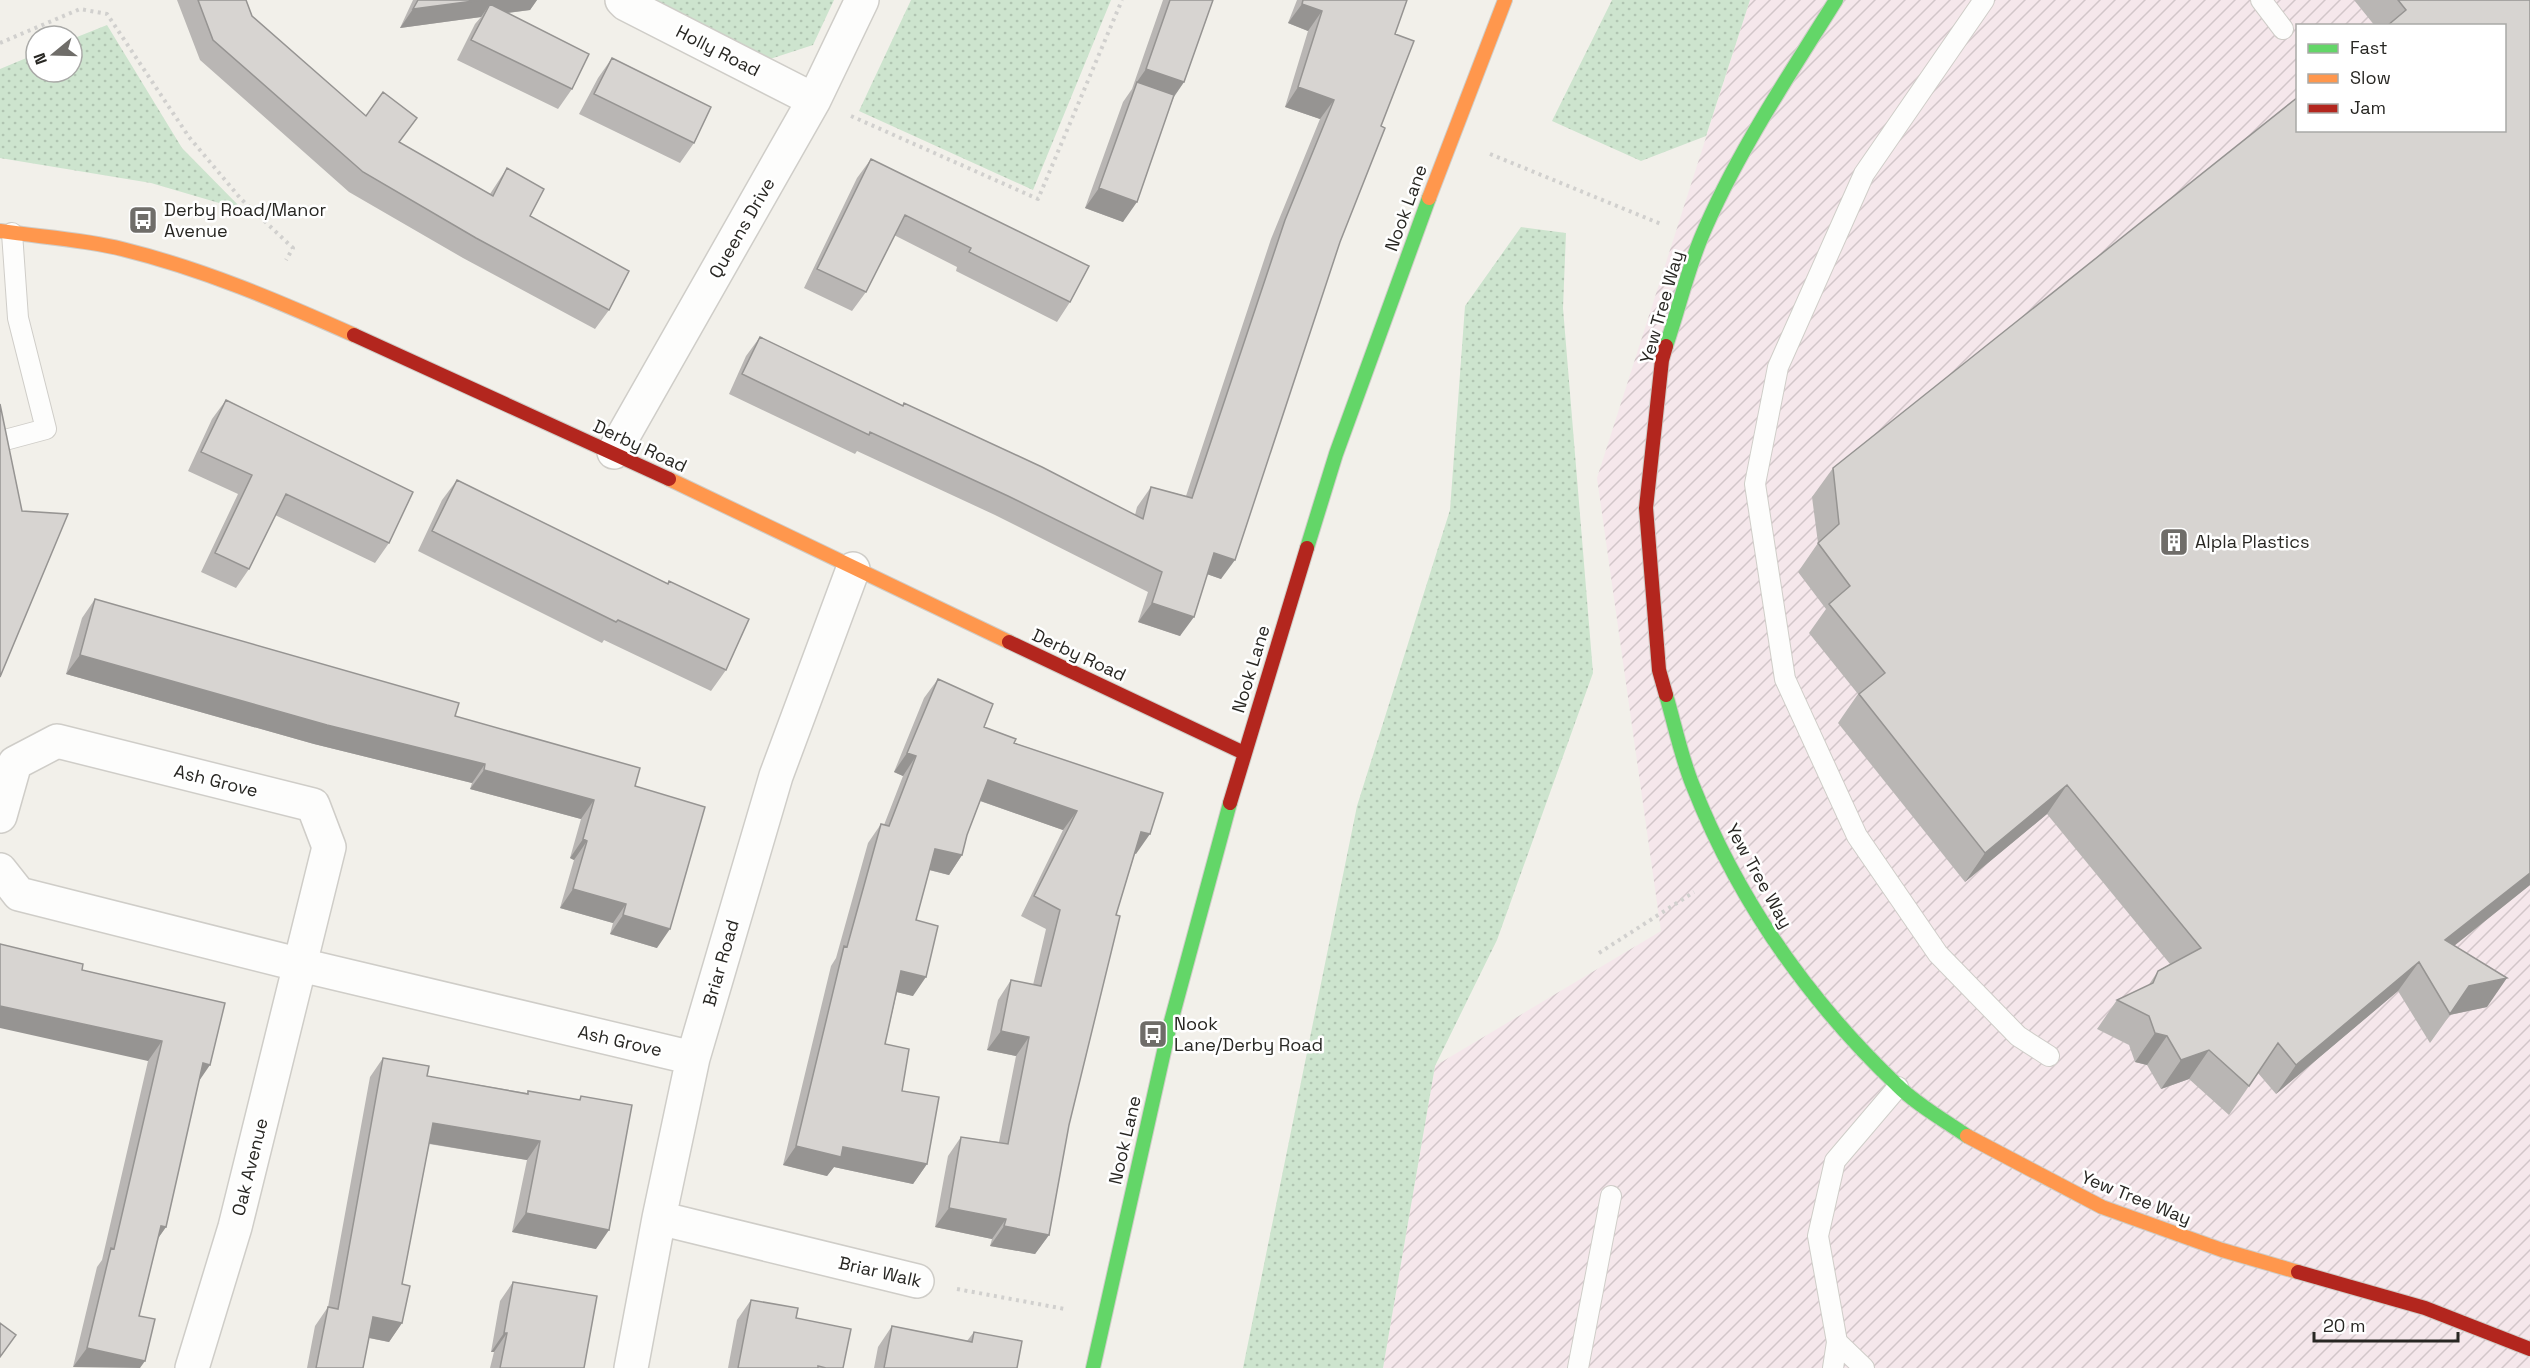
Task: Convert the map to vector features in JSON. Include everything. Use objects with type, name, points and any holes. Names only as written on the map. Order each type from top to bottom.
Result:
[{"type":"street","name":"Holly Road","points":[[622,0],[814,100]]},
{"type":"street","name":"Queens Drive","points":[[614,452],[814,100],[862,0]]},
{"type":"street","name":"Nook Lane","points":[[1093,1368],[1169,1029],[1244,753],[1336,454],[1451,138],[1505,0]]},
{"type":"street","name":"Yew Tree Way","points":[[1836,0],[1768,109],[1716,204],[1700,240],[1662,360],[1646,508],[1659,670],[1692,785],[1730,869],[1756,915],[1814,997],[1898,1087],[1976,1143],[2102,1207],[2222,1250],[2426,1308],[2530,1349]]},
{"type":"street","name":"Derby Road","points":[[6,232],[120,248],[188,267],[266,295],[614,452],[853,569],[1244,753]]},
{"type":"street","name":"Briar Road","points":[[631,1368],[659,1218],[693,1058],[776,776],[853,569]]},
{"type":"street","name":"Ash Grove","points":[[0,816],[15,763],[57,741],[313,805],[329,847],[302,965]]},
{"type":"street","name":"Ash Grove","points":[[0,870],[19,894],[302,965],[693,1058]]},
{"type":"street","name":"Oak Avenue","points":[[192,1368],[235,1227],[302,965]]},
{"type":"street","name":"Briar Walk","points":[[659,1218],[917,1281]]},
{"type":"lane","points":[[1984,0],[1864,174],[1778,367],[1755,484],[1785,679],[1857,836],[1938,954],[2018,1036],[2049,1056]]},
{"type":"lane","points":[[2261,0],[2283,29]]},
{"type":"lane","points":[[5,440],[46,429],[18,318],[6,232]]},
{"type":"lane","points":[[1833,1368],[1838,1342],[1818,1236],[1835,1161],[1898,1087]]},
{"type":"lane","points":[[1578,1368],[1611,1196]]},
{"type":"lane","points":[[1838,1342],[1864,1368]]},
{"type":"path","points":[[814,100],[1038,199],[1122,0]]},
{"type":"path","points":[[0,43],[80,9],[107,14],[189,137],[241,199],[293,248],[266,295]]},
{"type":"path","points":[[1451,138],[1700,240]]},
{"type":"path","points":[[1599,953],[1730,869]]},
{"type":"path","name":"Briar Walk","points":[[917,1281],[1104,1316]]},
{"type":"shaded area","points":[[1750,0],[2530,0],[2530,1368],[1383,1368],[1435,1066],[1661,931],[1597,478]]},
{"type":"green space","points":[[655,0],[834,0],[813,45],[770,59]]},
{"type":"green space","points":[[911,0],[1111,0],[1033,190],[859,111]]},
{"type":"green space","points":[[1612,0],[1750,0],[1706,136],[1641,161],[1552,121]]},
{"type":"green space","points":[[107,25],[182,148],[243,210],[151,183],[0,158],[0,69],[24,59],[24,84],[84,84],[84,34]]},
{"type":"green space","points":[[1521,227],[1566,233],[1563,308],[1593,673],[1497,940],[1435,1066],[1383,1368],[1243,1368],[1357,806],[1450,510],[1465,306]]},
{"type":"building","points":[[198,0],[246,0],[252,16],[366,116],[383,92],[417,118],[399,142],[493,196],[507,168],[544,189],[530,216],[629,271],[609,310],[476,238],[363,172],[213,40]]},
{"type":"building","points":[[418,0],[481,0],[413,9]]},
{"type":"building","points":[[1170,0],[1213,0],[1184,82],[1146,69]]},
{"type":"building","points":[[1303,0],[1407,0],[1395,34],[1414,41],[1381,126],[1385,128],[1340,242],[1235,560],[1214,553],[1194,617],[1152,603],[1162,572],[1008,496],[870,432],[869,435],[742,374],[760,337],[903,406],[904,403],[1042,467],[1143,519],[1151,487],[1192,498],[1285,220],[1334,100],[1298,87],[1322,11],[1302,4]]},
{"type":"building","name":"Alpla Plastics","points":[[2398,0],[2530,0],[2530,873],[2445,940],[2507,978],[2469,986],[2450,1014],[2419,962],[2296,1065],[2278,1043],[2249,1086],[2209,1050],[2181,1060],[2167,1036],[2155,1033],[2149,1016],[2117,1000],[2153,983],[2158,971],[2201,948],[2067,785],[1985,853],[1859,694],[1885,673],[1829,604],[1850,586],[1818,543],[1839,524],[1833,468],[2296,99],[2296,132],[2506,132],[2506,24],[2389,24],[2406,10]]},
{"type":"building","points":[[490,4],[589,54],[572,89],[471,40]]},
{"type":"building","points":[[612,58],[711,107],[694,143],[594,94]]},
{"type":"building","points":[[1137,82],[1174,95],[1137,202],[1099,188]]},
{"type":"building","points":[[871,159],[1089,266],[1070,302],[969,252],[971,248],[905,215],[866,292],[817,269]]},
{"type":"building","points":[[226,400],[413,492],[389,543],[286,494],[249,569],[215,553],[252,475],[201,452]]},
{"type":"building","points":[[0,404],[22,511],[68,514],[0,677]]},
{"type":"building","points":[[457,480],[668,584],[669,581],[749,619],[726,670],[618,620],[616,622],[432,531]]},
{"type":"building","points":[[95,599],[459,703],[455,716],[640,768],[635,786],[705,807],[670,929],[623,915],[626,904],[573,889],[587,841],[583,839],[594,800],[484,770],[485,764],[327,725],[80,655]]},
{"type":"building","points":[[938,679],[993,704],[984,727],[1016,739],[1014,743],[1163,793],[1150,834],[1141,832],[1116,915],[1120,916],[1069,1125],[1049,1235],[1004,1226],[1006,1219],[949,1208],[961,1137],[1008,1144],[1029,1037],[1001,1031],[1011,980],[1041,986],[1060,910],[1034,896],[1077,811],[988,780],[967,835],[962,855],[935,849],[916,920],[938,926],[926,977],[901,971],[885,1044],[909,1049],[902,1091],[939,1097],[927,1164],[843,1147],[841,1157],[796,1146],[844,946],[847,947],[881,824],[889,826],[916,756],[907,753]]},
{"type":"building","points":[[0,944],[83,964],[82,970],[225,1003],[210,1065],[203,1063],[166,1227],[161,1226],[139,1316],[155,1319],[145,1361],[87,1348],[111,1248],[114,1249],[162,1041],[0,1006]]},
{"type":"building","points":[[383,1058],[429,1066],[427,1076],[528,1094],[528,1091],[580,1100],[581,1096],[632,1105],[609,1230],[526,1213],[540,1141],[433,1123],[402,1284],[410,1286],[402,1323],[373,1317],[363,1368],[316,1368],[328,1307],[338,1309]]},
{"type":"building","points":[[513,1282],[597,1296],[584,1368],[500,1368]]},
{"type":"building","points":[[751,1300],[798,1308],[796,1318],[851,1329],[843,1368],[818,1366],[818,1368],[738,1368]]},
{"type":"building","points":[[0,1323],[16,1335],[0,1357]]},
{"type":"building","points":[[892,1326],[972,1342],[974,1332],[1022,1341],[1017,1368],[884,1368]]},
{"type":"traffic: fast","points":[[1666,346],[1696,251],[1730,176],[1764,116],[1836,0]]},
{"type":"traffic: fast","points":[[1307,548],[1336,454],[1429,198]]},
{"type":"traffic: fast","points":[[1666,695],[1689,775],[1711,828],[1731,869],[1779,947],[1834,1019],[1865,1053],[1913,1099],[1967,1136]]},
{"type":"traffic: fast","points":[[1093,1368],[1169,1029],[1230,803]]},
{"type":"traffic: slow","points":[[1429,198],[1505,0]]},
{"type":"traffic: slow","points":[[0,231],[92,243],[152,257],[240,287],[354,335]]},
{"type":"traffic: slow","points":[[669,479],[1009,642]]},
{"type":"traffic: slow","points":[[1967,1136],[2102,1207],[2222,1250],[2298,1272]]},
{"type":"traffic: jam","points":[[354,335],[669,479]]},
{"type":"traffic: jam","points":[[1666,346],[1662,360],[1646,508],[1659,670],[1666,695]]},
{"type":"traffic: jam","points":[[1230,803],[1307,548]]},
{"type":"traffic: jam","points":[[1009,642],[1244,753]]},
{"type":"traffic: jam","points":[[2298,1272],[2425,1308],[2530,1349]]},
{"type":"place","name":"Derby Road/Manor Avenue","points":[[143,220]]},
{"type":"place","name":"Alpla Plastics","points":[[2174,542]]},
{"type":"place","name":"Nook Lane/Derby Road","points":[[1153,1034]]}]
